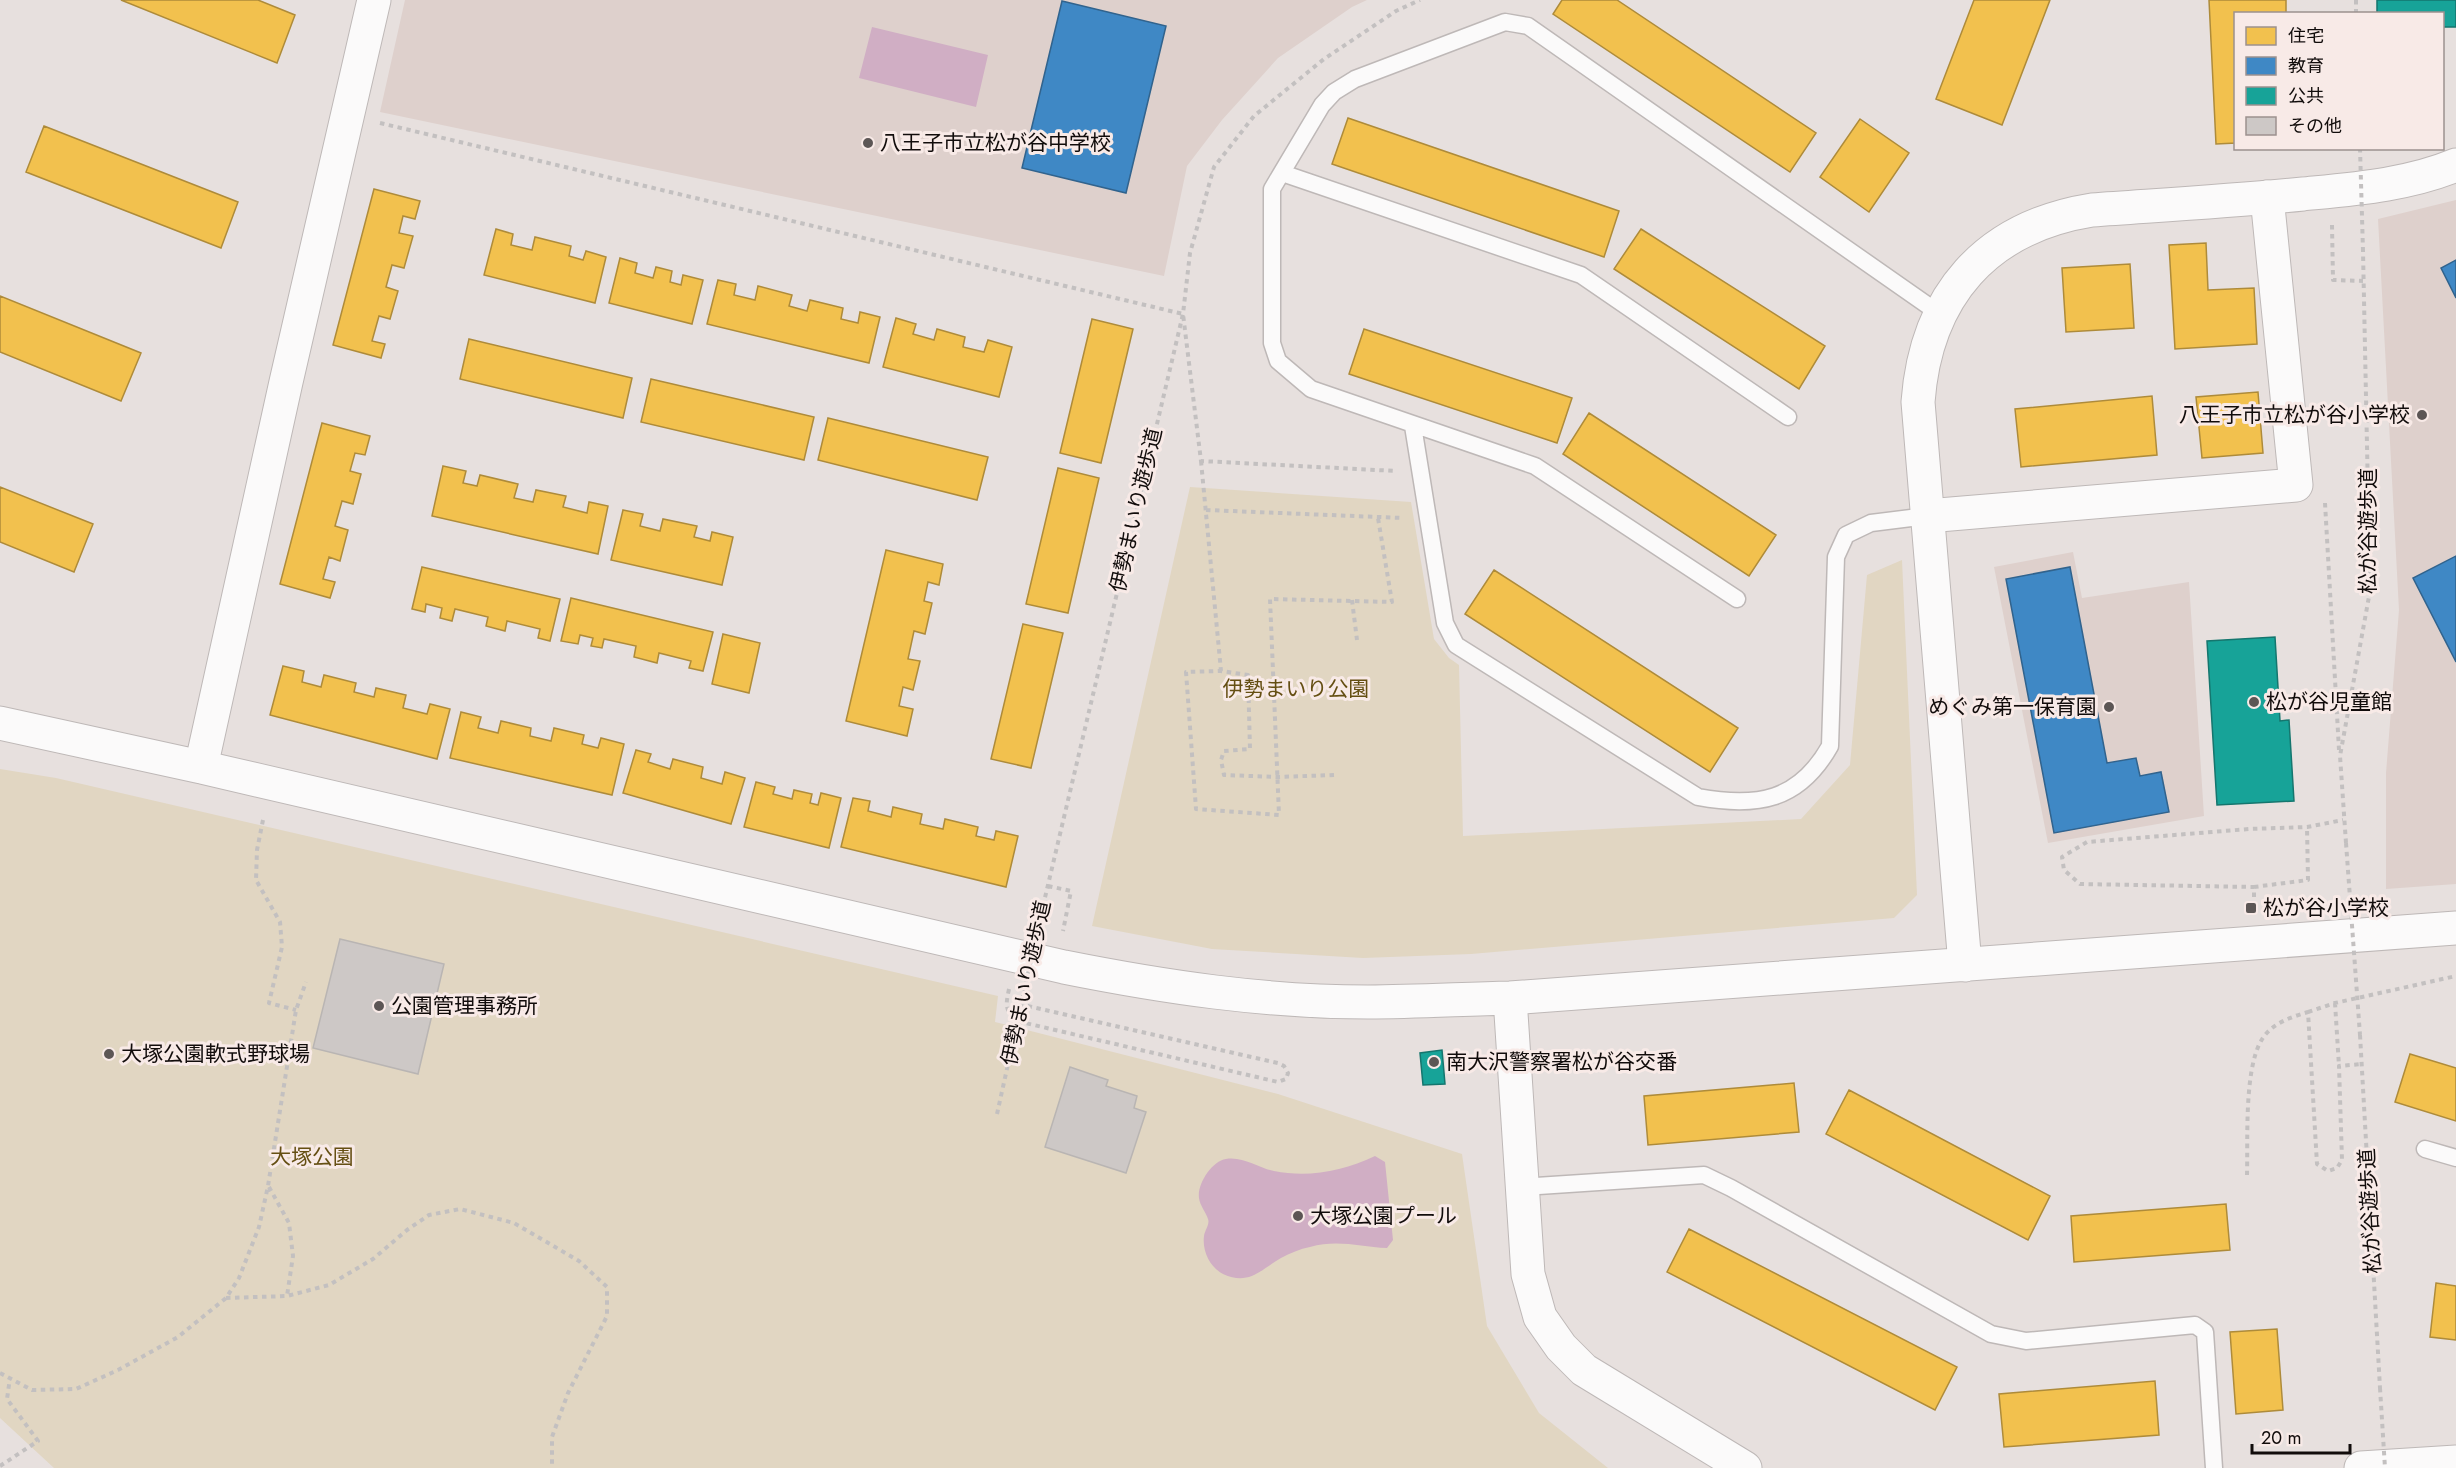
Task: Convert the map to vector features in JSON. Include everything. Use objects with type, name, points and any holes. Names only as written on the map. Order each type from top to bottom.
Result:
[{"type":"street","points":[[201,766],[374,0]]},
{"type":"street","points":[[1965,964],[1918,402],[1920,372],[1940,314],[1957,287],[1980,259],[2007,238],[2038,223],[2065,214],[2267,197],[2391,183],[2442,171],[2456,165]]},
{"type":"street","points":[[1927,516],[2296,485],[2267,197]]},
{"type":"street","points":[[0,723],[201,766],[1064,967],[1145,983],[1290,999],[1367,1002],[1510,998],[2456,928]]},
{"type":"street","points":[[1510,998],[1528,1274],[1540,1317],[1561,1347],[1584,1370],[1745,1468]]},
{"type":"street","points":[[2361,1468],[2456,1462]]},
{"type":"lane","points":[[1737,599],[1535,466],[1413,426],[1311,389],[1278,361],[1272,343],[1272,189],[1322,105],[1334,92],[1355,78],[1505,22],[1528,26],[1940,314]]},
{"type":"lane","points":[[1282,173],[1581,275],[1788,417]]},
{"type":"lane","points":[[1413,426],[1445,624],[1456,645],[1698,797],[1729,803],[1757,802],[1788,791],[1818,768],[1830,746],[1836,557],[1846,536],[1871,523],[1927,516]]},
{"type":"lane","points":[[2425,1149],[2456,1158]]},
{"type":"lane","points":[[1522,1187],[1704,1175],[1991,1334],[2026,1341],[2194,1325],[2205,1332],[2214,1468]]},
{"type":"path","name":"伊勢まいり遊歩道","points":[[997,1114],[1048,886],[1183,314],[1190,253],[1214,167],[1254,116],[1324,59],[1396,11],[1420,0]]},
{"type":"path","points":[[348,115],[1183,314],[1201,461],[1221,671]]},
{"type":"path","name":"松が谷遊歩道","points":[[2360,150],[2370,591],[2340,756],[2362,1064],[2385,1468]]},
{"type":"path","points":[[2331,218],[2333,280],[2363,281]]},
{"type":"path","points":[[1201,461],[1421,473]]},
{"type":"path","points":[[1206,510],[1409,519]]},
{"type":"path","points":[[1334,775],[1278,777],[1224,775],[1221,760],[1224,751],[1250,749],[1248,675],[1221,671],[1186,672],[1196,809],[1279,815],[1278,777],[1270,598],[1392,602],[1378,518]]},
{"type":"path","points":[[1352,600],[1357,640]]},
{"type":"path","points":[[263,820],[257,850],[256,880],[280,922],[282,947],[268,1003],[296,1010]]},
{"type":"path","points":[[2307,827],[2308,880],[2254,887],[2079,884],[2064,870],[2062,857],[2087,842],[2248,829],[2307,827],[2343,820]]},
{"type":"path","points":[[1048,886],[1071,891],[1064,931]]},
{"type":"path","points":[[2254,887],[2254,897]]},
{"type":"path","points":[[2247,1176],[2252,1067],[2261,1040],[2284,1020],[2307,1012],[2335,1003],[2456,976]]},
{"type":"path","points":[[0,1373],[32,1390],[76,1389],[118,1370],[178,1337],[226,1299],[239,1278],[259,1227],[268,1186],[296,1010],[306,982]]},
{"type":"path","points":[[1009,989],[1006,1005],[1010,1014],[1022,1022],[1278,1082],[1286,1079],[1288,1073],[1284,1066],[1278,1063],[1023,1005]]},
{"type":"path","points":[[2307,1012],[2317,1164],[2328,1171],[2337,1168],[2342,1160],[2335,1003]]},
{"type":"path","points":[[2339,1066],[2362,1064]]},
{"type":"path","points":[[268,1186],[289,1223],[293,1256],[287,1296]]},
{"type":"path","points":[[226,1299],[287,1296],[328,1285],[373,1259],[429,1215],[460,1209],[514,1223],[579,1261],[607,1287],[607,1316],[568,1393],[552,1437],[552,1468]]},
{"type":"path","points":[[0,1466],[38,1441],[7,1399],[10,1378]]},
{"type":"shaded area","name":"八王子市立松が谷中学校","points":[[405,0],[1367,0],[1352,7],[1278,58],[1222,120],[1187,166],[1164,276],[380,112]]},
{"type":"shaded area","points":[[872,27],[988,55],[976,107],[859,78]]},
{"type":"shaded area","name":"八王子市立松が谷小学校","points":[[2456,200],[2456,884],[2386,889],[2386,773],[2399,610],[2378,219]]},
{"type":"shaded area","name":"めぐみ第一保育園","points":[[2073,552],[2082,598],[2189,582],[2204,816],[2048,843],[1994,567]]},
{"type":"shaded area","name":"大塚公園プール","points":[[1375,1156],[1385,1162],[1393,1240],[1387,1248],[1340,1244],[1320,1245],[1291,1253],[1254,1275],[1240,1278],[1223,1274],[1211,1263],[1204,1242],[1208,1221],[1199,1192],[1206,1174],[1216,1164],[1232,1159],[1274,1171],[1300,1174],[1326,1172],[1351,1166]]},
{"type":"green space","name":"伊勢まいり公園","points":[[1190,487],[1411,502],[1434,639],[1449,658],[1459,665],[1463,836],[1801,819],[1850,765],[1867,575],[1902,560],[1917,895],[1894,918],[1471,954],[1363,958],[1212,949],[1092,926]]},
{"type":"green space","name":"大塚公園","points":[[0,769],[56,778],[998,996],[995,1022],[1278,1094],[1462,1154],[1487,1326],[1539,1413],[1608,1468],[54,1468],[0,1418]]},
{"type":"building: 住宅","points":[[121,0],[258,0],[295,15],[277,63]]},
{"type":"building: 住宅","points":[[1562,0],[1617,0],[1816,133],[1790,172],[1553,14]]},
{"type":"building: 住宅","points":[[1974,0],[2050,0],[2002,125],[1936,99]]},
{"type":"building: 住宅","points":[[2209,0],[2286,0],[2286,12],[2234,12],[2234,143],[2216,144]]},
{"type":"building: 住宅","points":[[1348,118],[1619,211],[1604,257],[1332,164]]},
{"type":"building: 住宅","points":[[1860,119],[1909,153],[1869,212],[1820,177]]},
{"type":"building: 住宅","points":[[44,126],[238,202],[221,248],[26,172]]},
{"type":"building: 住宅","points":[[374,189],[420,201],[415,219],[403,216],[399,233],[413,236],[404,268],[392,265],[386,287],[398,291],[390,319],[379,316],[372,341],[385,344],[381,358],[333,345]]},
{"type":"building: 住宅","points":[[496,229],[513,234],[511,245],[532,250],[535,237],[571,246],[569,256],[583,260],[586,251],[606,257],[595,303],[484,275]]},
{"type":"building: 住宅","points":[[1641,229],[1825,346],[1799,389],[1614,269]]},
{"type":"building: 住宅","points":[[2206,243],[2208,290],[2254,288],[2257,344],[2175,349],[2169,245]]},
{"type":"building: 住宅","points":[[620,258],[637,263],[635,273],[653,278],[656,267],[672,271],[670,282],[681,285],[683,275],[703,280],[692,324],[609,303]]},
{"type":"building: 住宅","points":[[2130,264],[2134,328],[2066,332],[2062,268]]},
{"type":"building: 住宅","points":[[718,280],[736,284],[734,295],[755,300],[758,286],[792,295],[789,306],[807,311],[810,300],[843,308],[841,319],[858,323],[860,312],[880,317],[869,363],[707,324]]},
{"type":"building: 住宅","points":[[0,296],[141,353],[121,401],[0,352]]},
{"type":"building: 住宅","points":[[896,318],[916,324],[913,334],[934,340],[937,329],[965,337],[963,347],[984,352],[988,340],[1012,347],[999,397],[883,367]]},
{"type":"building: 住宅","points":[[1092,319],[1133,329],[1101,463],[1060,453]]},
{"type":"building: 住宅","points":[[1364,329],[1572,398],[1557,443],[1349,374]]},
{"type":"building: 住宅","points":[[469,339],[632,378],[623,418],[460,379]]},
{"type":"building: 住宅","points":[[651,379],[814,417],[804,460],[641,422]]},
{"type":"building: 住宅","points":[[2258,392],[2263,453],[2202,458],[2196,397]]},
{"type":"building: 住宅","points":[[2152,396],[2157,455],[2021,467],[2015,409]]},
{"type":"building: 住宅","points":[[1589,413],[1776,535],[1749,576],[1563,454]]},
{"type":"building: 住宅","points":[[828,418],[988,457],[977,500],[818,460]]},
{"type":"building: 住宅","points":[[322,423],[370,436],[365,455],[355,453],[350,471],[361,474],[353,504],[342,501],[335,526],[348,530],[340,561],[329,557],[323,579],[335,582],[330,598],[280,584]]},
{"type":"building: 住宅","points":[[443,466],[466,471],[463,483],[477,486],[480,475],[518,484],[514,498],[533,502],[536,490],[566,496],[563,507],[587,513],[589,502],[608,506],[598,554],[432,516]]},
{"type":"building: 住宅","points":[[1058,468],[1099,478],[1068,613],[1026,604]]},
{"type":"building: 住宅","points":[[0,487],[93,524],[74,572],[0,542]]},
{"type":"building: 住宅","points":[[623,510],[643,514],[640,526],[660,531],[663,519],[697,526],[694,537],[710,541],[712,532],[733,537],[722,585],[611,560]]},
{"type":"building: 住宅","points":[[886,550],[943,564],[939,585],[928,582],[924,601],[932,603],[925,634],[914,631],[908,659],[920,661],[913,690],[903,687],[899,706],[913,709],[907,736],[846,721]]},
{"type":"building: 住宅","points":[[422,567],[560,599],[550,641],[538,638],[540,629],[507,621],[505,631],[486,626],[488,617],[455,609],[452,621],[440,618],[442,608],[426,604],[425,612],[412,609]]},
{"type":"building: 住宅","points":[[1494,570],[1738,728],[1710,772],[1465,614]]},
{"type":"building: 住宅","points":[[571,598],[713,632],[703,671],[689,668],[691,661],[659,653],[657,663],[634,657],[636,646],[604,639],[602,648],[591,646],[593,638],[580,635],[578,644],[561,641]]},
{"type":"building: 住宅","points":[[1023,624],[1063,633],[1031,768],[991,759]]},
{"type":"building: 住宅","points":[[723,634],[760,643],[749,693],[712,684]]},
{"type":"building: 住宅","points":[[283,666],[304,671],[302,682],[321,687],[324,675],[356,683],[354,692],[374,697],[376,688],[406,695],[403,708],[427,714],[430,704],[450,709],[437,759],[270,715]]},
{"type":"building: 住宅","points":[[461,712],[481,717],[478,728],[498,733],[501,721],[531,728],[530,736],[551,741],[554,728],[584,735],[582,744],[598,748],[601,738],[624,744],[612,795],[450,758]]},
{"type":"building: 住宅","points":[[636,750],[651,754],[648,762],[670,769],[673,759],[703,767],[701,778],[722,784],[725,772],[745,778],[731,824],[623,793]]},
{"type":"building: 住宅","points":[[756,782],[775,787],[773,794],[792,799],[794,790],[812,794],[810,803],[818,805],[821,793],[841,798],[829,848],[744,827]]},
{"type":"building: 住宅","points":[[853,798],[870,801],[868,811],[891,817],[893,807],[922,814],[920,824],[943,829],[945,819],[978,827],[976,836],[994,840],[996,831],[1018,836],[1006,887],[841,847]]},
{"type":"building: 住宅","points":[[2410,1054],[2456,1068],[2456,1121],[2395,1102]]},
{"type":"building: 住宅","points":[[1794,1083],[1799,1132],[1648,1145],[1644,1096]]},
{"type":"building: 住宅","points":[[1849,1090],[2050,1196],[2028,1240],[1826,1134]]},
{"type":"building: 住宅","points":[[2226,1204],[2230,1250],[2074,1262],[2071,1216]]},
{"type":"building: 住宅","points":[[1689,1229],[1957,1367],[1935,1410],[1667,1272]]},
{"type":"building: 住宅","points":[[2436,1283],[2456,1286],[2456,1340],[2430,1337]]},
{"type":"building: 住宅","points":[[2277,1329],[2283,1410],[2236,1414],[2230,1332]]},
{"type":"building: 住宅","points":[[2155,1381],[2159,1435],[2004,1447],[1999,1394]]},
{"type":"building: 教育","points":[[1062,1],[1166,26],[1126,193],[1022,168]]},
{"type":"building: 教育","points":[[2456,260],[2456,298],[2441,268]]},
{"type":"building: 教育","points":[[2456,556],[2456,662],[2413,578]]},
{"type":"building: 教育","points":[[2070,567],[2107,763],[2136,758],[2140,776],[2161,772],[2169,812],[2054,833],[2006,579]]},
{"type":"building: 公共","points":[[2377,0],[2456,0],[2456,27],[2444,27],[2444,12],[2377,12]]},
{"type":"building: 公共","points":[[2275,637],[2280,721],[2289,720],[2294,801],[2217,805],[2207,641]]},
{"type":"building: 公共","points":[[1442,1050],[1445,1084],[1423,1085],[1420,1053]]},
{"type":"building: その他","name":"公園管理事務所","points":[[340,939],[444,964],[418,1074],[313,1048]]},
{"type":"building: その他","points":[[1070,1067],[1108,1080],[1106,1086],[1137,1096],[1134,1108],[1146,1112],[1126,1173],[1045,1147]]},
{"type":"place","name":"八王子市立松が谷中学校","points":[[868,143]]},
{"type":"place","name":"八王子市立松が谷小学校","points":[[2422,415]]},
{"type":"place","name":"松が谷児童館","points":[[2254,702]]},
{"type":"place","name":"めぐみ第一保育園","points":[[2109,707]]},
{"type":"place","name":"松が谷小学校","points":[[2251,908]]},
{"type":"place","name":"公園管理事務所","points":[[379,1006]]},
{"type":"place","name":"大塚公園軟式野球場","points":[[109,1054]]},
{"type":"place","name":"南大沢警察署松が谷交番","points":[[1434,1062]]},
{"type":"place","name":"大塚公園プール","points":[[1298,1216]]}]
